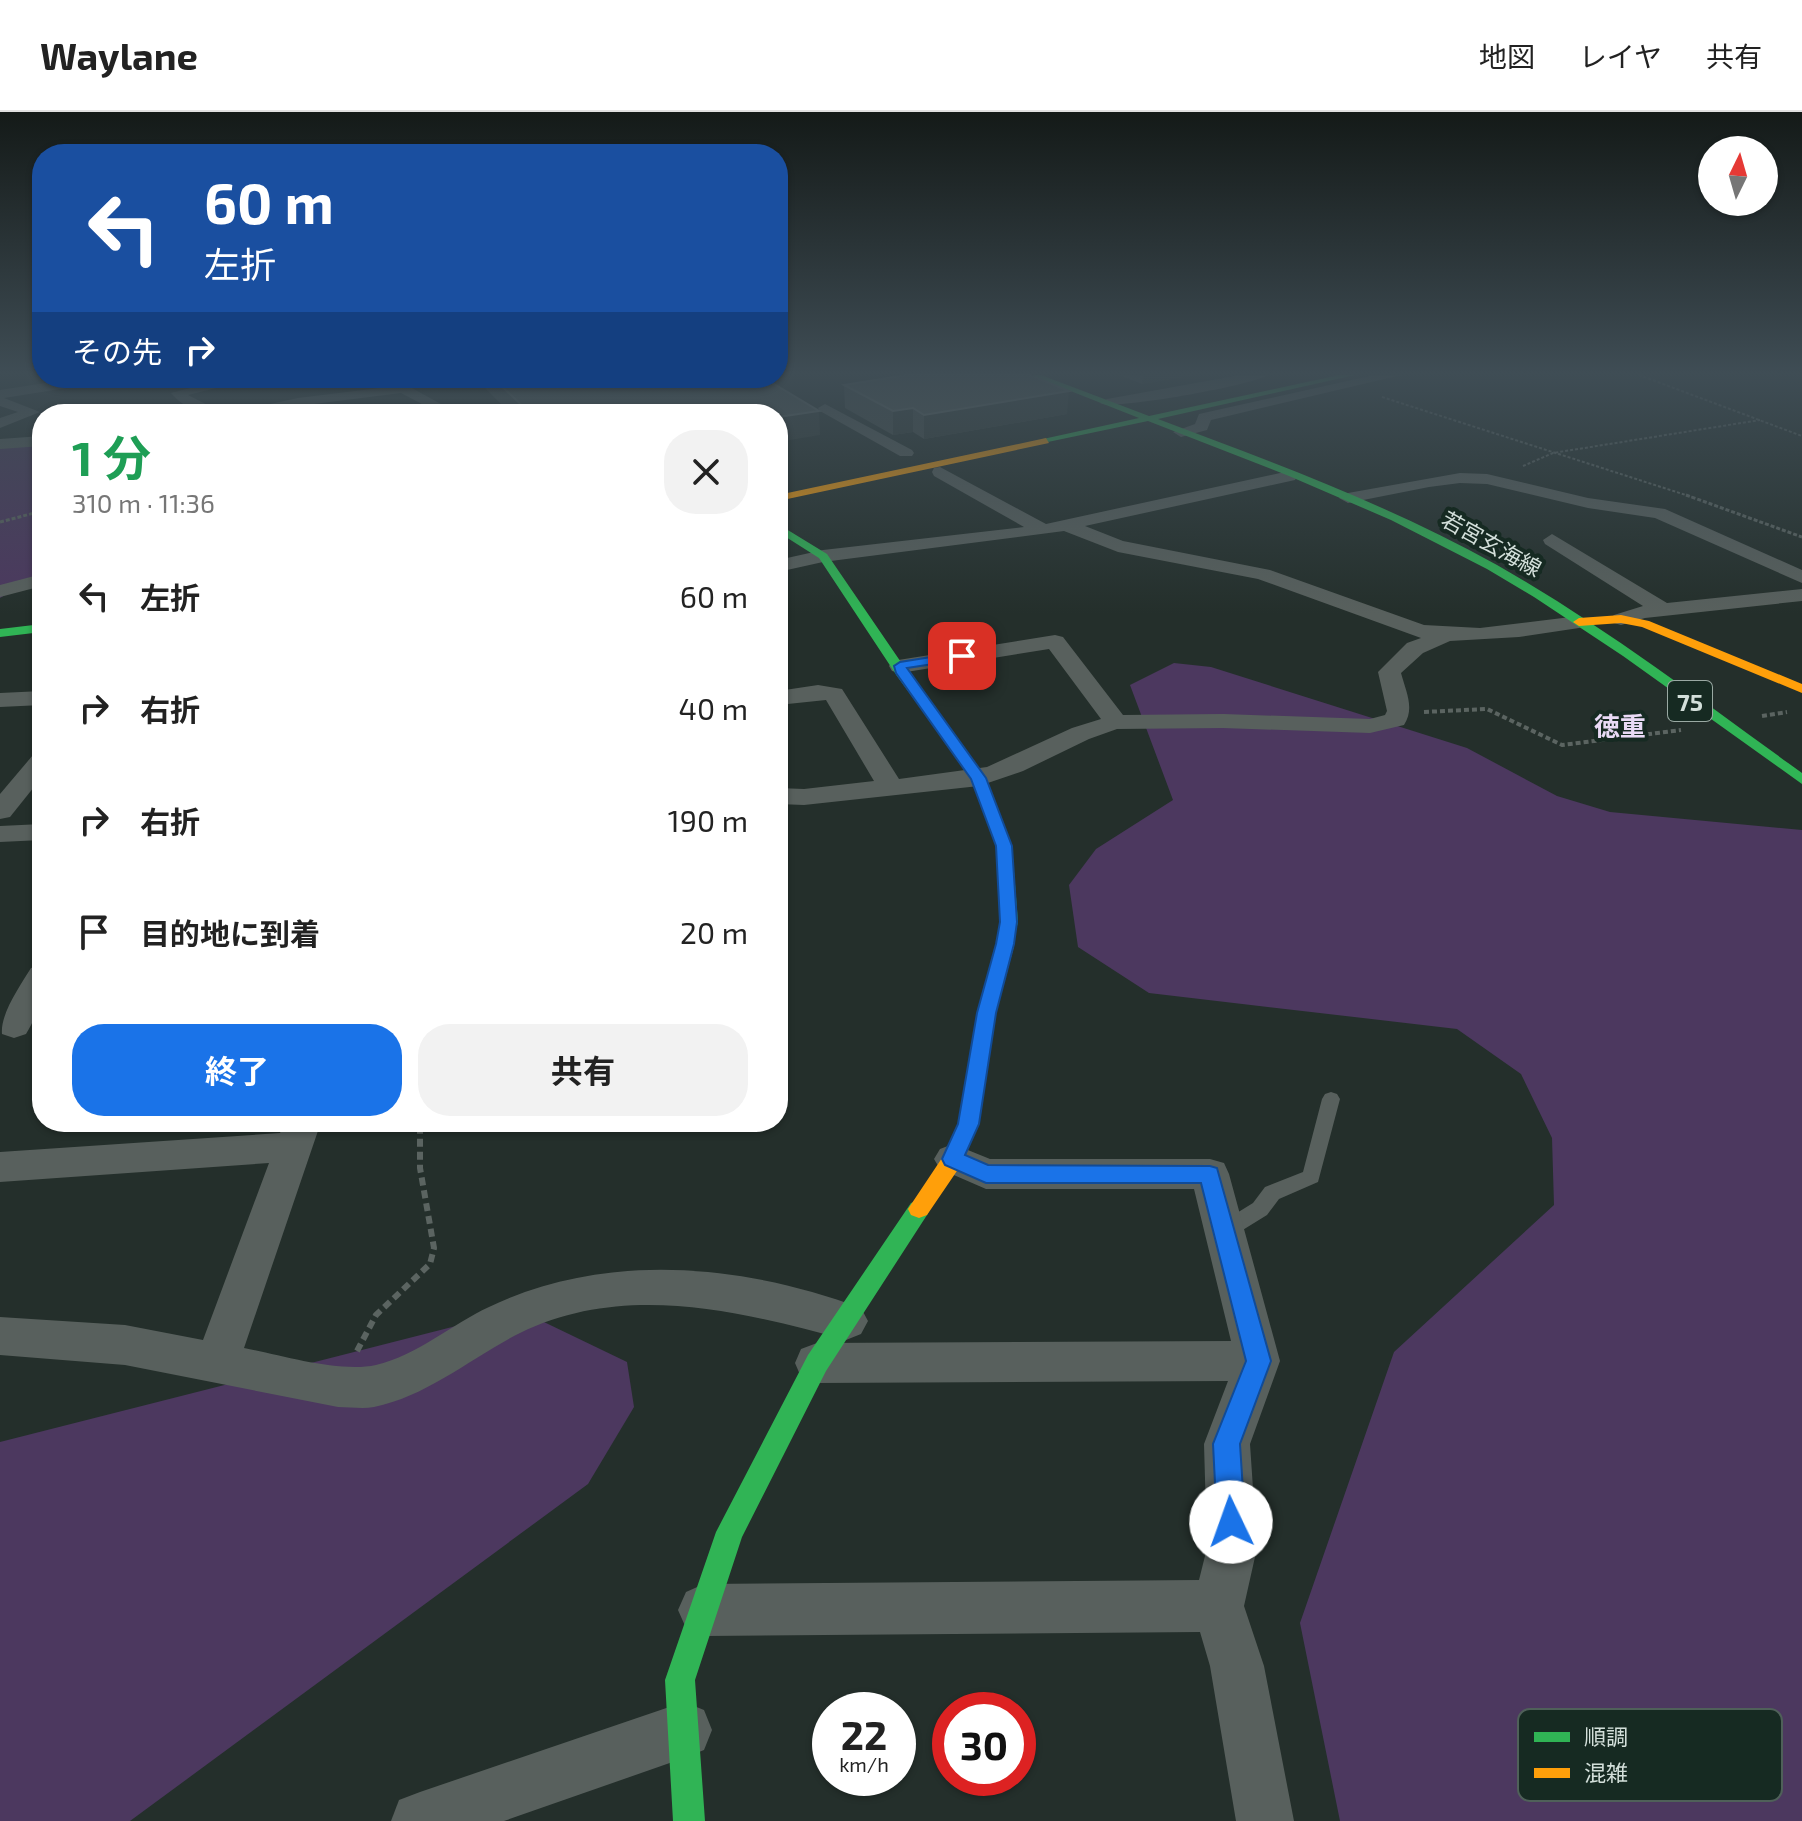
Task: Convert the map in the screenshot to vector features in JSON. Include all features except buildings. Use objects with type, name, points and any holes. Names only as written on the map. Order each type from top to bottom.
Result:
[{"type":"main road","points":[[788,485],[940,455]]},
{"type":"main road","points":[[788,496],[967,455]]},
{"type":"main road","name":"若宮玄海線","points":[[1237,455],[1348,498],[1445,542],[1510,578],[1579,622],[1802,780]]},
{"type":"main road","points":[[689,1821],[680,1680],[730,1532],[817,1363],[953,1159],[968,1124],[987,1013],[1001,966],[1009,922],[1004,846],[979,778],[902,673],[823,556],[788,533]]},
{"type":"main road","points":[[0,619],[32,615]]},
{"type":"main road","points":[[1579,622],[1621,619],[1645,624],[1802,689]]},
{"type":"main road","points":[[0,633],[32,629]]},
{"type":"street","points":[[940,472],[1043,530]]},
{"type":"street","points":[[788,564],[823,556],[1043,530],[1289,476]]},
{"type":"street","points":[[1348,498],[1429,482],[1487,479],[1588,503],[1659,513],[1802,577]]},
{"type":"street","points":[[1065,525],[1118,546],[1263,574],[1420,631],[1444,636],[1475,636],[1579,622]]},
{"type":"street","points":[[1552,540],[1664,610]]},
{"type":"street","points":[[0,591],[32,583]]},
{"type":"street","points":[[1621,619],[1664,610],[1802,595]]},
{"type":"street","points":[[788,796],[979,778],[1002,773],[1092,727],[1116,722],[1223,721],[1370,726],[1395,720],[1399,711],[1389,672],[1415,648],[1444,636]]},
{"type":"street","points":[[900,666],[1055,642],[1116,722]]},
{"type":"street","points":[[788,696],[818,692],[834,694],[891,787]]},
{"type":"street","points":[[0,700],[32,698]]},
{"type":"street","points":[[0,777],[32,769]]},
{"type":"street","points":[[0,811],[32,772]]},
{"type":"street","points":[[0,834],[32,832]]},
{"type":"street","points":[[19,1026],[32,998]]},
{"type":"street","points":[[0,1167],[298,1134],[216,1364]]},
{"type":"street","points":[[953,1159],[986,1174],[1210,1174],[1258,1361],[1227,1444],[1232,1548],[1218,1606],[1237,1666],[1265,1821]]},
{"type":"street","points":[[0,1336],[125,1345],[338,1386],[374,1386],[427,1363],[522,1312],[585,1293],[635,1286],[695,1287],[755,1296],[846,1321]]},
{"type":"street","points":[[817,1363],[1258,1361]]},
{"type":"street","points":[[704,1610],[1218,1606]]},
{"type":"street","points":[[420,1821],[684,1730]]},
{"type":"lane","points":[[1224,1231],[1260,1209],[1272,1193],[1311,1177],[1331,1099]]},
{"type":"path","points":[[1559,455],[1720,506],[1802,537]]},
{"type":"path","points":[[0,522],[32,514]]},
{"type":"path","points":[[1399,711],[1487,709],[1562,745],[1588,744],[1722,723]]},
{"type":"path","points":[[338,1386],[376,1315],[430,1264],[434,1248],[420,1168],[420,1132]]},
{"type":"shaded area","points":[[0,455],[32,455],[32,579],[0,598]]},
{"type":"shaded area","points":[[1174,663],[1211,667],[1467,748],[1557,796],[1610,812],[1802,830],[1802,1821],[1340,1821],[1300,1623],[1394,1352],[1554,1205],[1552,1138],[1521,1074],[1457,1029],[1149,993],[1078,947],[1069,885],[1096,849],[1173,800],[1130,685]]},
{"type":"shaded area","points":[[519,1310],[627,1362],[634,1407],[588,1484],[130,1821],[0,1821],[0,1442]]},
{"type":"traffic: fast","points":[[1243,455],[1394,518],[1538,594],[1628,654],[1802,780]]},
{"type":"traffic: fast","points":[[788,533],[823,556],[902,673],[979,778],[1004,846],[1009,922],[1005,946]]},
{"type":"traffic: fast","points":[[0,633],[32,629]]},
{"type":"traffic: fast","points":[[689,1821],[680,1680],[730,1532],[817,1363],[919,1209]]},
{"type":"traffic: slow","points":[[788,496],[981,455]]},
{"type":"traffic: slow","points":[[1579,622],[1621,619],[1645,624],[1802,689]]},
{"type":"traffic: slow","points":[[919,1209],[953,1159],[968,1124],[987,1013],[1005,946]]},
{"type":"district","name":"徳重","points":[[1620,725]]},
{"type":"route","points":[[962,656],[900,666],[902,673],[979,778],[1004,846],[1009,922],[1001,966],[987,1013],[968,1124],[953,1159],[986,1174],[1210,1174],[1258,1361],[1227,1444],[1231,1522]]}]
